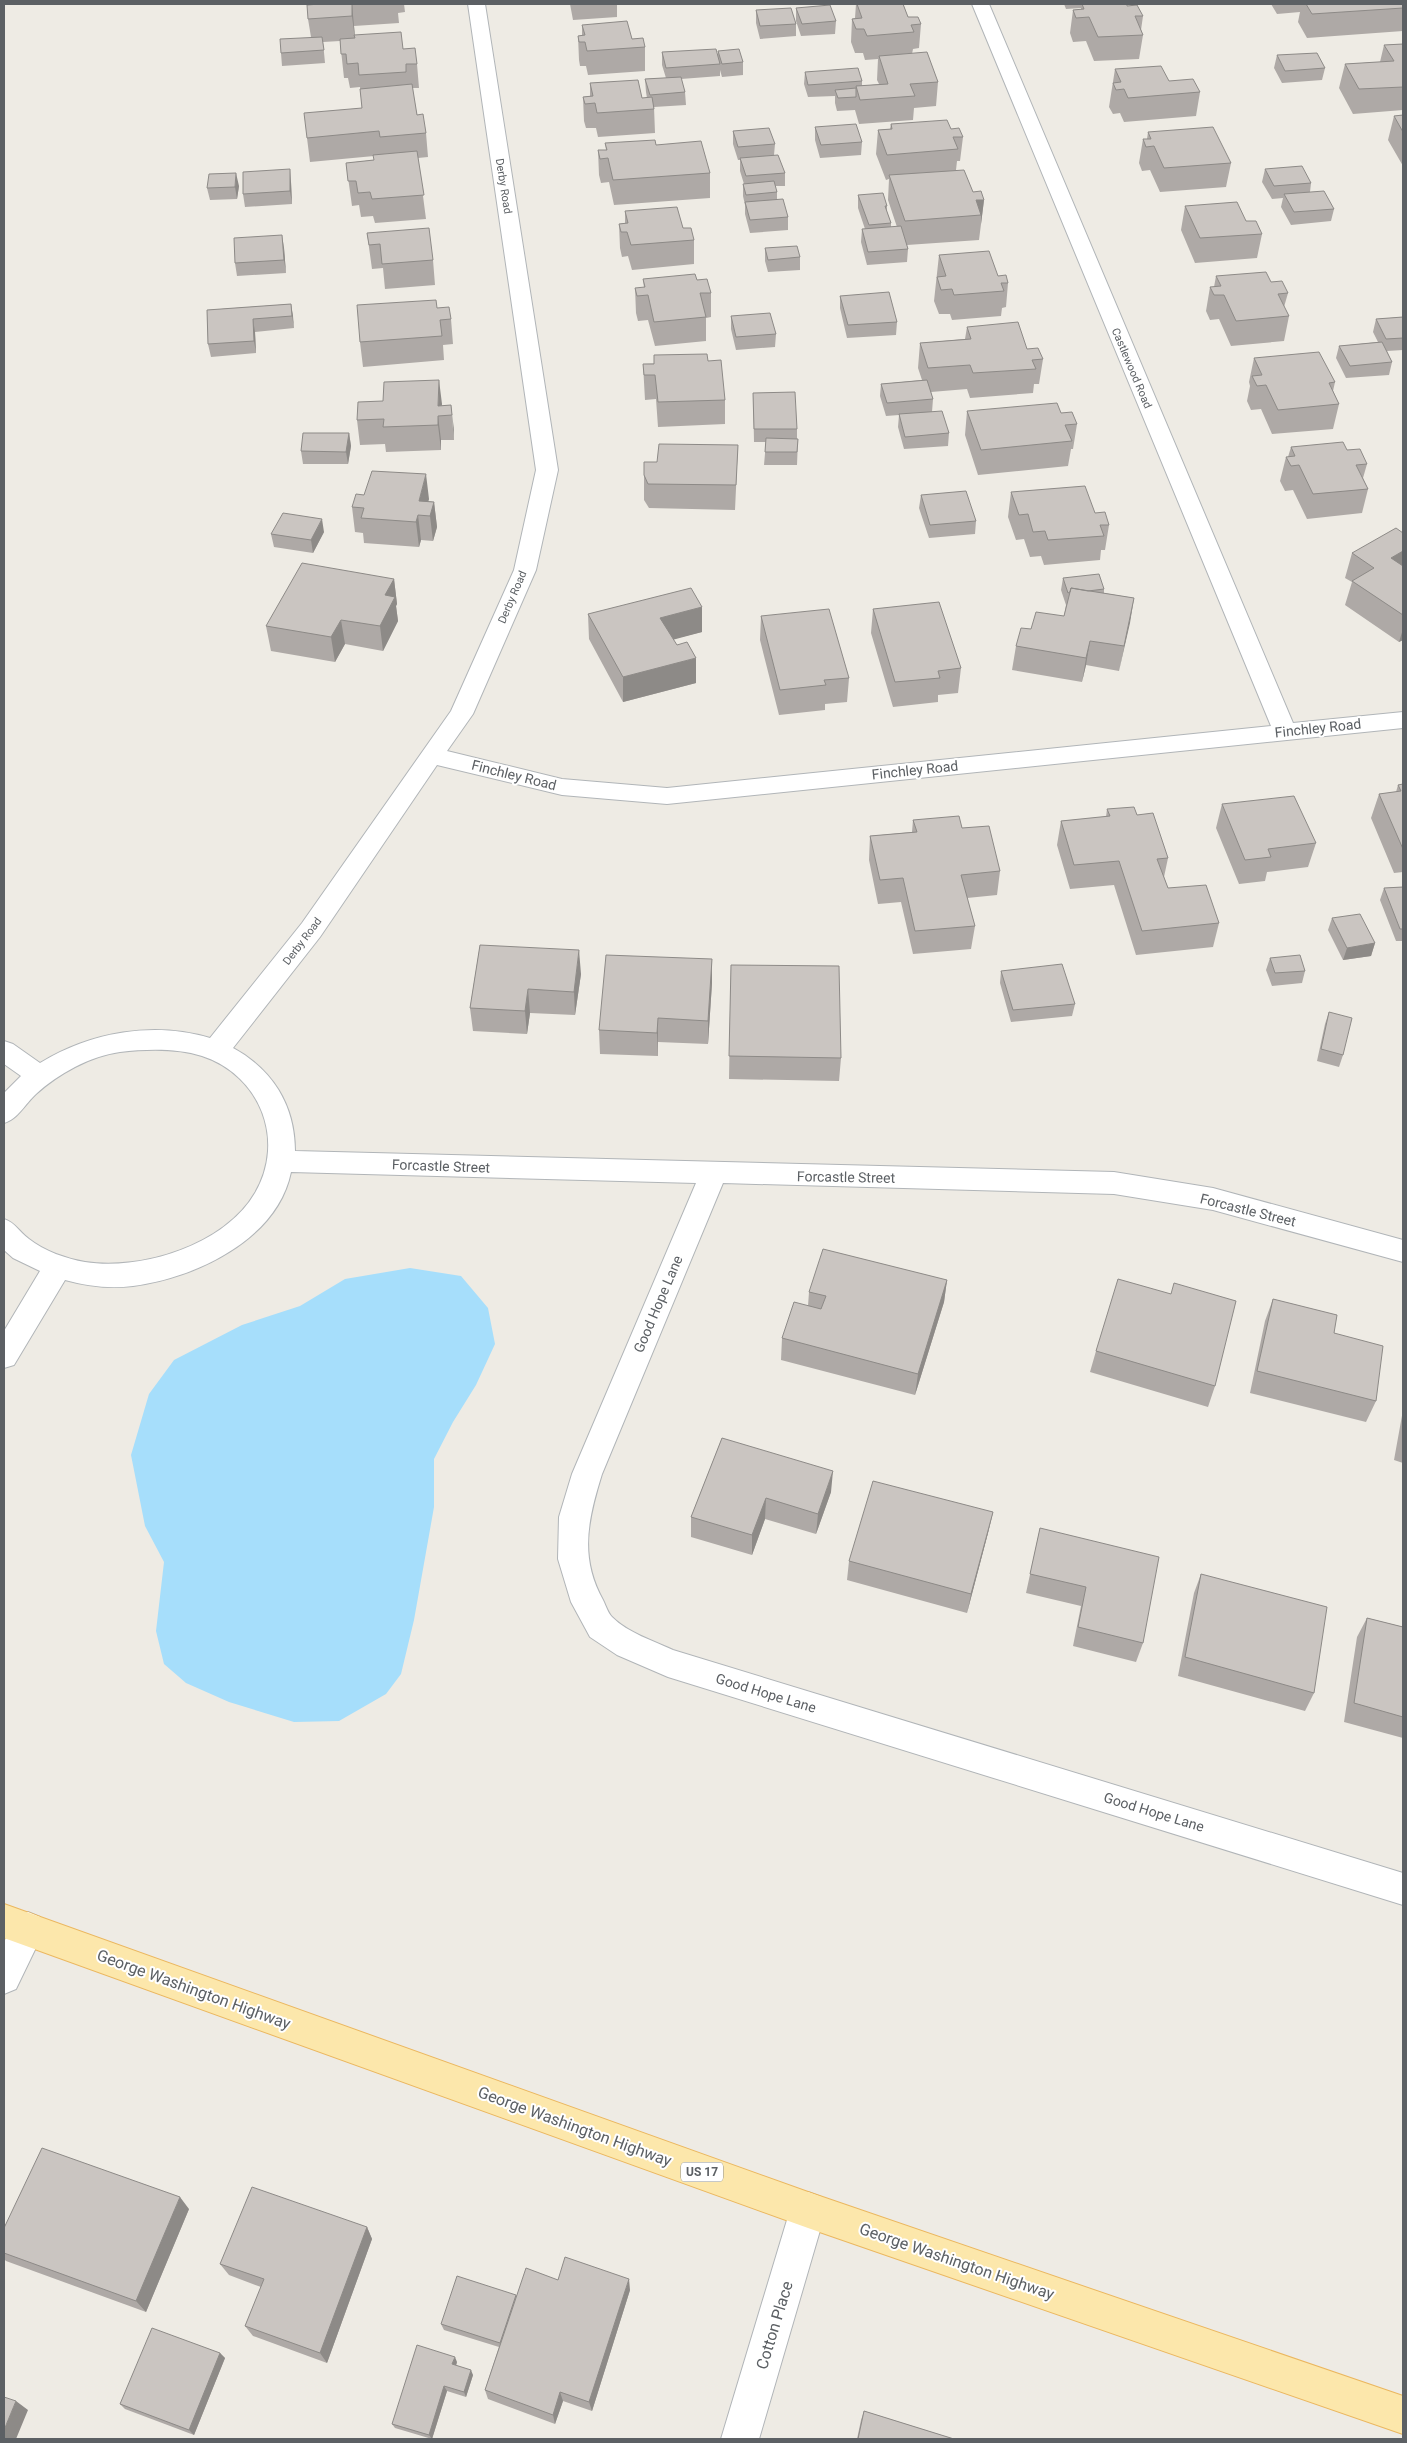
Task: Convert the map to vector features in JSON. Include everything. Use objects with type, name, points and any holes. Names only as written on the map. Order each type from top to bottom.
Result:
[{"type":"main road","name":"George Washington Highway","points":[[16,1925],[808,2210],[1403,2415]]},
{"type":"street","name":"Derby Road","points":[[216,1050],[310,930],[378,836],[431,755],[461,714],[524,570],[547,470],[476,4]]},
{"type":"street","name":"Castlewood Road","points":[[980,4],[1285,731]]},
{"type":"street","name":"Finchley Road","points":[[431,755],[562,787],[667,796],[1403,720]]},
{"type":"street","points":[[4,1114],[8,1106],[40,1076],[82,1053],[128,1041],[173,1040],[216,1050],[248,1069],[272,1096],[283,1127],[281,1162],[267,1198],[238,1231],[198,1257],[151,1273],[103,1276],[57,1268],[19,1247],[4,1230]]},
{"type":"street","points":[[4,1051],[40,1076]]},
{"type":"street","name":"Forcastle Street","points":[[281,1162],[1114,1183],[1213,1199],[1403,1251]]},
{"type":"street","name":"Good Hope Lane","points":[[713,1174],[587,1474],[574,1517],[573,1559],[582,1592],[600,1627],[628,1645],[668,1663],[1403,1889]]},
{"type":"street","points":[[4,1356],[57,1268]]},
{"type":"street","points":[[4,1977],[16,1925]]},
{"type":"street","name":"Cotton Place","points":[[740,2439],[808,2210]]},
{"type":"water","points":[[410,1268],[461,1276],[488,1308],[495,1344],[476,1385],[453,1422],[434,1459],[434,1507],[414,1620],[401,1674],[386,1694],[339,1721],[294,1722],[229,1702],[186,1683],[164,1664],[156,1631],[164,1562],[145,1526],[131,1455],[149,1394],[174,1360],[242,1325],[300,1306],[345,1279]]},
{"type":"building","points":[[352,4],[352,16],[308,19],[307,5]]},
{"type":"building","points":[[857,4],[903,4],[908,17],[918,17],[921,24],[911,25],[914,32],[867,36],[864,29],[856,29],[852,19],[862,18]]},
{"type":"building","points":[[1082,4],[1137,5],[1143,16],[1135,16],[1143,35],[1098,37],[1089,17],[1076,18],[1073,10],[1084,9]]},
{"type":"building","points":[[1306,4],[1403,4],[1403,8],[1312,14]]},
{"type":"building","points":[[830,5],[836,21],[802,24],[796,8]]},
{"type":"building","points":[[791,8],[796,24],[760,26],[756,10]]},
{"type":"building","points":[[627,21],[632,39],[643,38],[645,47],[587,51],[585,42],[579,42],[578,36],[585,35],[582,25]]},
{"type":"building","points":[[401,32],[403,49],[415,48],[417,64],[406,64],[406,72],[359,75],[358,63],[347,64],[346,54],[341,54],[340,39],[355,38],[354,35]]},
{"type":"building","points":[[322,37],[324,50],[281,53],[280,39]]},
{"type":"building","points":[[1403,44],[1403,87],[1359,89],[1345,64],[1394,61],[1384,45]]},
{"type":"building","points":[[716,49],[720,64],[666,68],[662,52]]},
{"type":"building","points":[[739,49],[743,62],[722,64],[718,51]]},
{"type":"building","points":[[927,52],[938,82],[910,84],[915,96],[860,100],[856,86],[888,84],[879,56]]},
{"type":"building","points":[[1317,53],[1325,68],[1285,71],[1277,55]]},
{"type":"building","points":[[1161,66],[1169,81],[1193,79],[1200,92],[1128,98],[1124,89],[1116,90],[1113,83],[1121,82],[1115,69]]},
{"type":"building","points":[[858,68],[862,81],[808,85],[805,72]]},
{"type":"building","points":[[681,77],[685,92],[650,95],[645,79]]},
{"type":"building","points":[[638,80],[642,98],[652,97],[654,109],[597,113],[595,103],[585,104],[583,97],[593,96],[590,83]]},
{"type":"building","points":[[412,84],[417,115],[423,114],[426,133],[380,137],[379,131],[307,138],[304,113],[362,108],[360,89]]},
{"type":"building","points":[[856,88],[856,97],[838,98],[835,90]]},
{"type":"building","points":[[1403,115],[1403,132],[1394,116]]},
{"type":"building","points":[[947,120],[951,129],[959,128],[963,137],[953,137],[958,149],[887,155],[878,130],[892,129],[891,124]]},
{"type":"building","points":[[856,124],[862,142],[821,145],[815,127]]},
{"type":"building","points":[[1213,127],[1231,163],[1164,168],[1154,146],[1146,147],[1143,139],[1151,139],[1148,132]]},
{"type":"building","points":[[769,128],[775,144],[738,147],[733,131]]},
{"type":"building","points":[[655,140],[656,145],[701,141],[710,173],[613,180],[608,158],[600,159],[598,150],[607,150],[605,143]]},
{"type":"building","points":[[417,151],[424,195],[372,199],[370,192],[358,193],[356,181],[348,181],[346,163],[374,160],[373,155]]},
{"type":"building","points":[[778,155],[785,173],[746,176],[740,158]]},
{"type":"building","points":[[1302,166],[1311,183],[1274,186],[1265,169]]},
{"type":"building","points":[[290,169],[290,191],[243,194],[243,172]]},
{"type":"building","points":[[964,170],[973,192],[981,191],[984,200],[976,200],[981,215],[905,221],[889,175]]},
{"type":"building","points":[[236,173],[235,187],[207,188],[209,174]]},
{"type":"building","points":[[774,181],[777,192],[746,195],[743,184]]},
{"type":"building","points":[[1324,191],[1334,209],[1294,212],[1284,194]]},
{"type":"building","points":[[883,193],[891,223],[869,225],[858,195]]},
{"type":"building","points":[[783,199],[788,217],[750,220],[745,202]]},
{"type":"building","points":[[1237,202],[1246,221],[1256,221],[1262,234],[1200,238],[1185,206]]},
{"type":"building","points":[[677,207],[683,228],[691,228],[694,240],[631,245],[627,232],[621,232],[619,224],[628,223],[625,211]]},
{"type":"building","points":[[901,226],[908,249],[868,252],[862,229]]},
{"type":"building","points":[[429,228],[433,260],[382,264],[380,244],[369,245],[367,233]]},
{"type":"building","points":[[282,235],[284,260],[235,263],[234,238]]},
{"type":"building","points":[[797,246],[800,257],[768,260],[765,248]]},
{"type":"building","points":[[989,251],[998,276],[1006,275],[1008,283],[1001,283],[1004,291],[954,295],[952,289],[941,290],[937,277],[946,276],[939,255]]},
{"type":"building","points":[[1266,272],[1271,282],[1282,281],[1288,293],[1278,294],[1289,316],[1236,321],[1224,295],[1214,295],[1210,287],[1221,286],[1216,276]]},
{"type":"building","points":[[695,274],[697,280],[707,279],[711,293],[700,293],[706,317],[654,322],[648,295],[637,296],[635,288],[645,287],[643,279]]},
{"type":"building","points":[[889,292],[897,322],[848,325],[840,296]]},
{"type":"building","points":[[436,300],[437,308],[449,307],[451,319],[440,320],[442,336],[360,342],[357,305]]},
{"type":"building","points":[[291,304],[292,316],[253,319],[254,341],[208,344],[207,310]]},
{"type":"building","points":[[770,313],[776,334],[736,337],[731,316]]},
{"type":"building","points":[[1403,317],[1403,338],[1386,339],[1376,319]]},
{"type":"building","points":[[1018,322],[1027,349],[1038,348],[1043,359],[1032,360],[1036,369],[973,373],[970,365],[928,368],[920,343],[971,339],[967,327]]},
{"type":"building","points":[[1382,342],[1392,362],[1350,366],[1339,346]]},
{"type":"building","points":[[1319,352],[1335,382],[1329,383],[1339,404],[1278,410],[1266,385],[1257,386],[1252,376],[1262,375],[1254,358]]},
{"type":"building","points":[[707,354],[708,361],[721,360],[725,400],[658,402],[655,375],[644,375],[643,364],[654,364],[654,355]]},
{"type":"building","points":[[439,380],[438,406],[451,405],[452,415],[438,416],[438,425],[383,427],[384,419],[357,420],[358,402],[383,401],[384,382]]},
{"type":"building","points":[[927,380],[933,399],[887,403],[881,384]]},
{"type":"building","points":[[795,392],[797,429],[754,429],[753,393]]},
{"type":"building","points":[[1057,403],[1061,413],[1072,412],[1077,424],[1065,425],[1072,441],[981,450],[967,411]]},
{"type":"building","points":[[942,411],[949,433],[905,437],[899,414]]},
{"type":"building","points":[[303,433],[349,433],[346,452],[301,451]]},
{"type":"building","points":[[766,438],[798,439],[797,452],[765,452]]},
{"type":"building","points":[[1343,442],[1347,450],[1360,449],[1367,464],[1356,465],[1368,489],[1313,494],[1299,465],[1291,466],[1286,457],[1295,456],[1291,447]]},
{"type":"building","points":[[659,444],[738,445],[736,485],[648,484],[644,475],[644,462],[657,462]]},
{"type":"building","points":[[372,471],[426,474],[419,501],[434,502],[430,516],[418,515],[416,522],[361,518],[364,508],[352,507],[356,494],[364,495]]},
{"type":"building","points":[[1085,486],[1095,513],[1105,512],[1109,525],[1100,525],[1104,536],[1048,540],[1045,531],[1033,532],[1028,514],[1019,515],[1011,492]]},
{"type":"building","points":[[966,491],[976,521],[930,525],[921,495]]},
{"type":"building","points":[[283,513],[322,519],[311,540],[271,534]]},
{"type":"building","points":[[1396,528],[1403,533],[1403,551],[1391,558],[1403,566],[1403,615],[1352,581],[1374,568],[1352,553]]},
{"type":"building","points":[[302,563],[394,579],[385,595],[395,597],[380,626],[341,620],[331,637],[266,626]]},
{"type":"building","points":[[1099,574],[1104,589],[1088,591],[1071,588],[1068,593],[1063,578]]},
{"type":"building","points":[[691,588],[702,607],[660,618],[677,645],[687,642],[696,658],[623,677],[588,614]]},
{"type":"building","points":[[1071,588],[1134,598],[1124,646],[1090,641],[1086,658],[1016,646],[1021,628],[1031,629],[1036,612],[1064,616]]},
{"type":"building","points":[[939,602],[961,668],[938,671],[940,678],[895,682],[873,609]]},
{"type":"building","points":[[829,609],[849,678],[824,680],[826,685],[780,690],[761,616]]},
{"type":"building","points":[[1403,784],[1403,849],[1379,794],[1401,791],[1398,785]]},
{"type":"building","points":[[1294,796],[1316,843],[1268,849],[1271,857],[1245,860],[1222,804]]},
{"type":"building","points":[[1134,807],[1137,815],[1153,813],[1168,858],[1157,859],[1168,888],[1206,885],[1219,923],[1142,931],[1119,861],[1074,865],[1061,821],[1110,816],[1107,809]]},
{"type":"building","points":[[959,816],[962,828],[989,826],[1000,871],[961,875],[975,926],[915,931],[903,878],[880,880],[870,836],[917,832],[913,820]]},
{"type":"building","points":[[1403,887],[1403,929],[1400,929],[1384,888]]},
{"type":"building","points":[[1360,914],[1375,943],[1347,948],[1332,918]]},
{"type":"building","points":[[480,945],[579,950],[574,992],[528,989],[525,1011],[470,1008]]},
{"type":"building","points":[[606,955],[712,959],[708,1021],[658,1018],[657,1033],[599,1030]]},
{"type":"building","points":[[1300,955],[1305,971],[1275,973],[1270,958]]},
{"type":"building","points":[[1062,964],[1075,1004],[1013,1010],[1001,971]]},
{"type":"building","points":[[731,965],[839,966],[841,1058],[729,1056]]},
{"type":"building","points":[[1329,1012],[1352,1018],[1343,1055],[1321,1049]]},
{"type":"building","points":[[823,1249],[947,1280],[918,1374],[782,1338],[794,1302],[821,1309],[826,1296],[809,1292]]},
{"type":"building","points":[[1118,1279],[1171,1294],[1174,1283],[1236,1301],[1215,1386],[1096,1351]]},
{"type":"building","points":[[1273,1299],[1337,1315],[1334,1333],[1383,1346],[1376,1401],[1257,1371]]},
{"type":"building","points":[[722,1438],[833,1471],[818,1514],[766,1498],[752,1535],[691,1517]]},
{"type":"building","points":[[873,1481],[993,1512],[971,1594],[849,1561]]},
{"type":"building","points":[[1040,1528],[1159,1557],[1143,1643],[1078,1627],[1086,1587],[1030,1574]]},
{"type":"building","points":[[1201,1574],[1327,1607],[1314,1693],[1185,1657]]},
{"type":"building","points":[[1367,1618],[1403,1627],[1403,1717],[1354,1703]]},
{"type":"building","points":[[42,2148],[180,2197],[136,2301],[4,2253],[4,2228]]},
{"type":"building","points":[[252,2187],[367,2227],[320,2353],[245,2326],[264,2279],[220,2264]]},
{"type":"building","points":[[565,2257],[629,2279],[589,2402],[560,2392],[553,2415],[485,2390],[526,2268],[558,2280]]},
{"type":"building","points":[[457,2276],[516,2295],[500,2343],[441,2324]]},
{"type":"building","points":[[152,2328],[220,2353],[189,2430],[120,2404]]},
{"type":"building","points":[[417,2345],[455,2357],[452,2364],[471,2370],[464,2392],[444,2386],[429,2435],[392,2424]]},
{"type":"building","points":[[4,2397],[16,2401],[4,2430]]},
{"type":"building","points":[[864,2411],[954,2439],[858,2439]]}]
